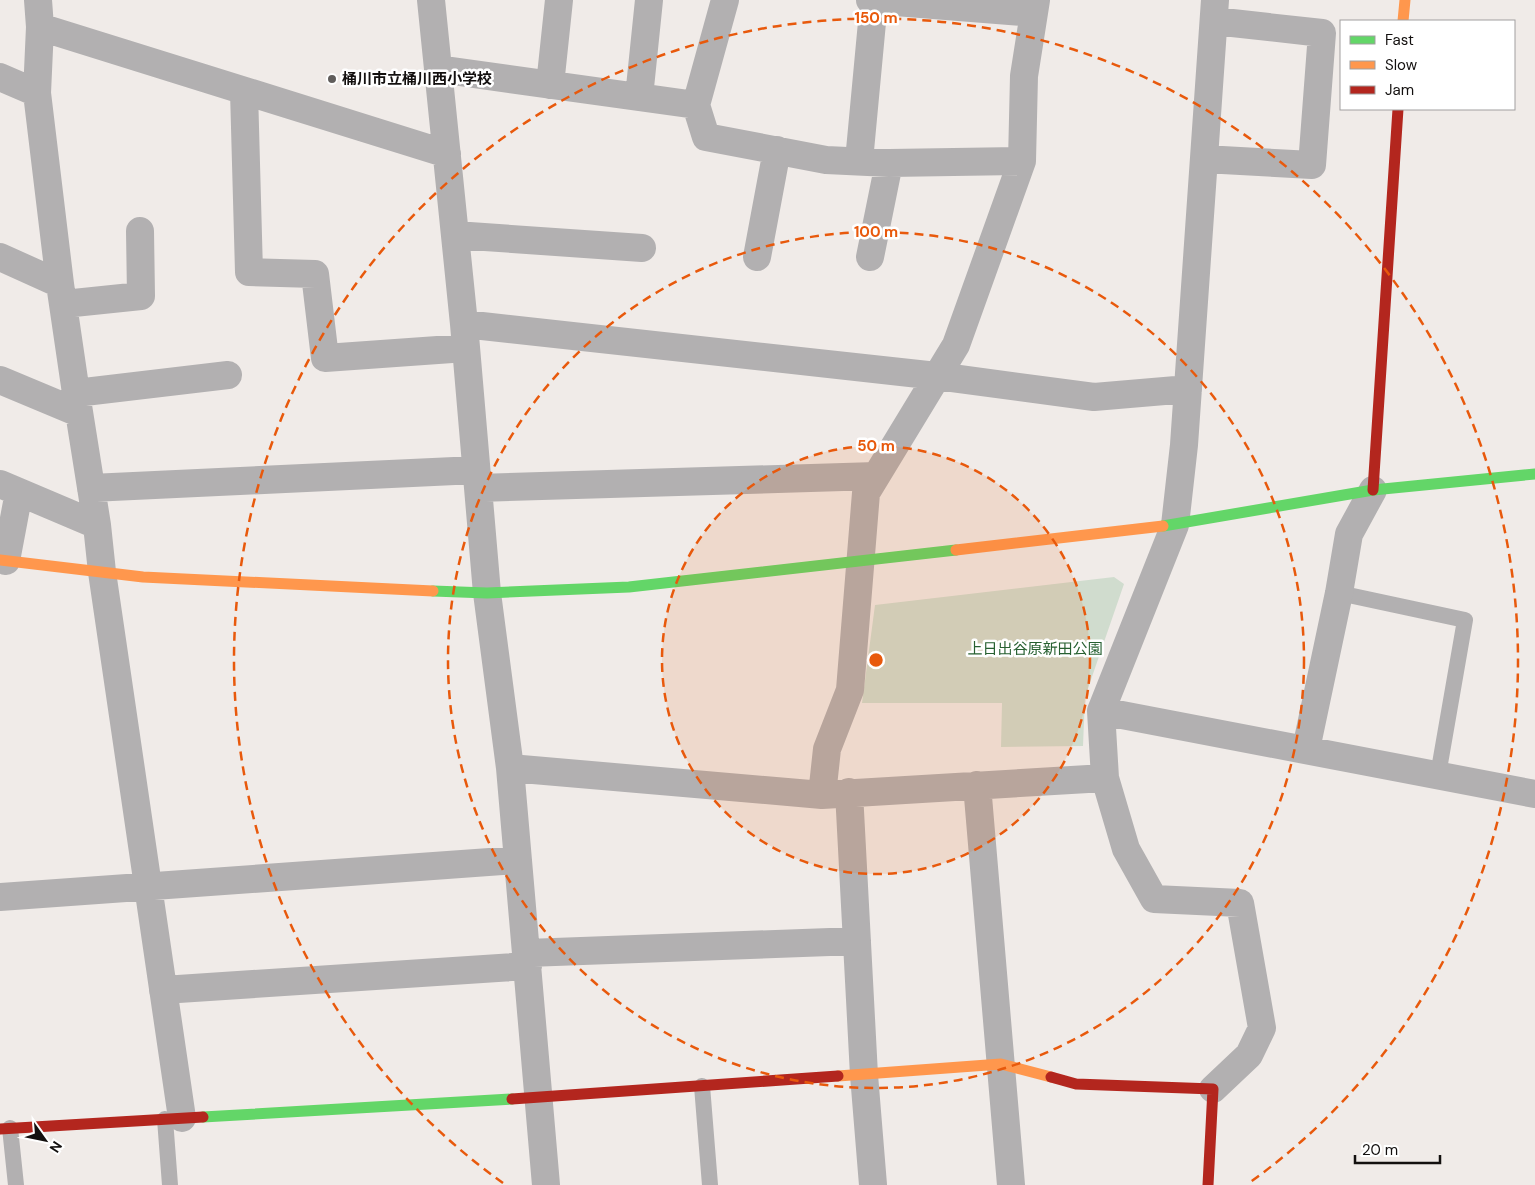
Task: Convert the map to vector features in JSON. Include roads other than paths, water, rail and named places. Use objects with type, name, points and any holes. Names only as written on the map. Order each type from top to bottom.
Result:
[{"type":"street","points":[[38,0],[40,27],[37,93],[77,403],[97,525],[102,572],[164,990],[174,1119]]},
{"type":"street","points":[[431,0],[465,336],[487,593],[510,768],[546,1185]]},
{"type":"street","points":[[550,85],[559,0]]},
{"type":"street","points":[[639,97],[649,0]]},
{"type":"street","points":[[725,0],[696,105],[706,137],[826,160],[889,163],[1022,161]]},
{"type":"street","points":[[822,795],[827,749],[850,690],[866,493],[956,345],[1022,161],[1024,76],[1035,6],[870,0]]},
{"type":"street","points":[[859,161],[874,0]]},
{"type":"street","points":[[1403,20],[1404,0]]},
{"type":"street","points":[[1204,159],[1312,165],[1322,33],[1215,11],[1204,159],[1184,446],[1175,525],[1101,712],[1105,778],[1126,849],[1154,899],[1240,903],[1262,1028],[1249,1054],[1213,1089],[1208,1185]]},
{"type":"street","points":[[40,27],[447,154]]},
{"type":"street","points":[[438,69],[696,105]]},
{"type":"street","points":[[0,77],[37,93]]},
{"type":"street","points":[[244,91],[249,272],[315,274],[325,358],[465,336],[937,376],[1094,397],[1188,389]]},
{"type":"street","points":[[1306,749],[1339,593],[1349,534],[1373,490],[1398,110]]},
{"type":"street","points":[[757,257],[777,150]]},
{"type":"street","points":[[870,256],[889,163]]},
{"type":"street","points":[[0,258],[62,294],[140,296],[140,231]]},
{"type":"street","points":[[455,235],[642,248]]},
{"type":"street","points":[[0,380],[77,403],[228,375]]},
{"type":"street","points":[[97,525],[10,488],[3,560],[143,577],[487,593],[630,587],[1175,525],[1373,490],[1535,474]]},
{"type":"street","points":[[91,488],[477,479],[876,476]]},
{"type":"street","points":[[1101,712],[1306,749],[1535,794]]},
{"type":"street","points":[[510,768],[822,795],[1105,778]]},
{"type":"street","points":[[977,785],[1011,1185]]},
{"type":"street","points":[[849,792],[864,1075],[873,1185]]},
{"type":"street","points":[[0,897],[518,860]]},
{"type":"street","points":[[164,990],[527,960],[857,941]]},
{"type":"street","points":[[5,1129],[539,1097],[1001,1064],[1076,1084],[1213,1089]]},
{"type":"lane","points":[[1339,593],[1465,620],[1438,775]]},
{"type":"lane","points":[[702,1086],[710,1185]]},
{"type":"lane","points":[[170,1185],[174,1119]]},
{"type":"lane","points":[[5,1129],[16,1185]]},
{"type":"place","name":"桶川市立桶川西小学校","points":[[332,79]]},
{"type":"park label","name":"上日出谷原新田公園","points":[[1035,649]]}]
